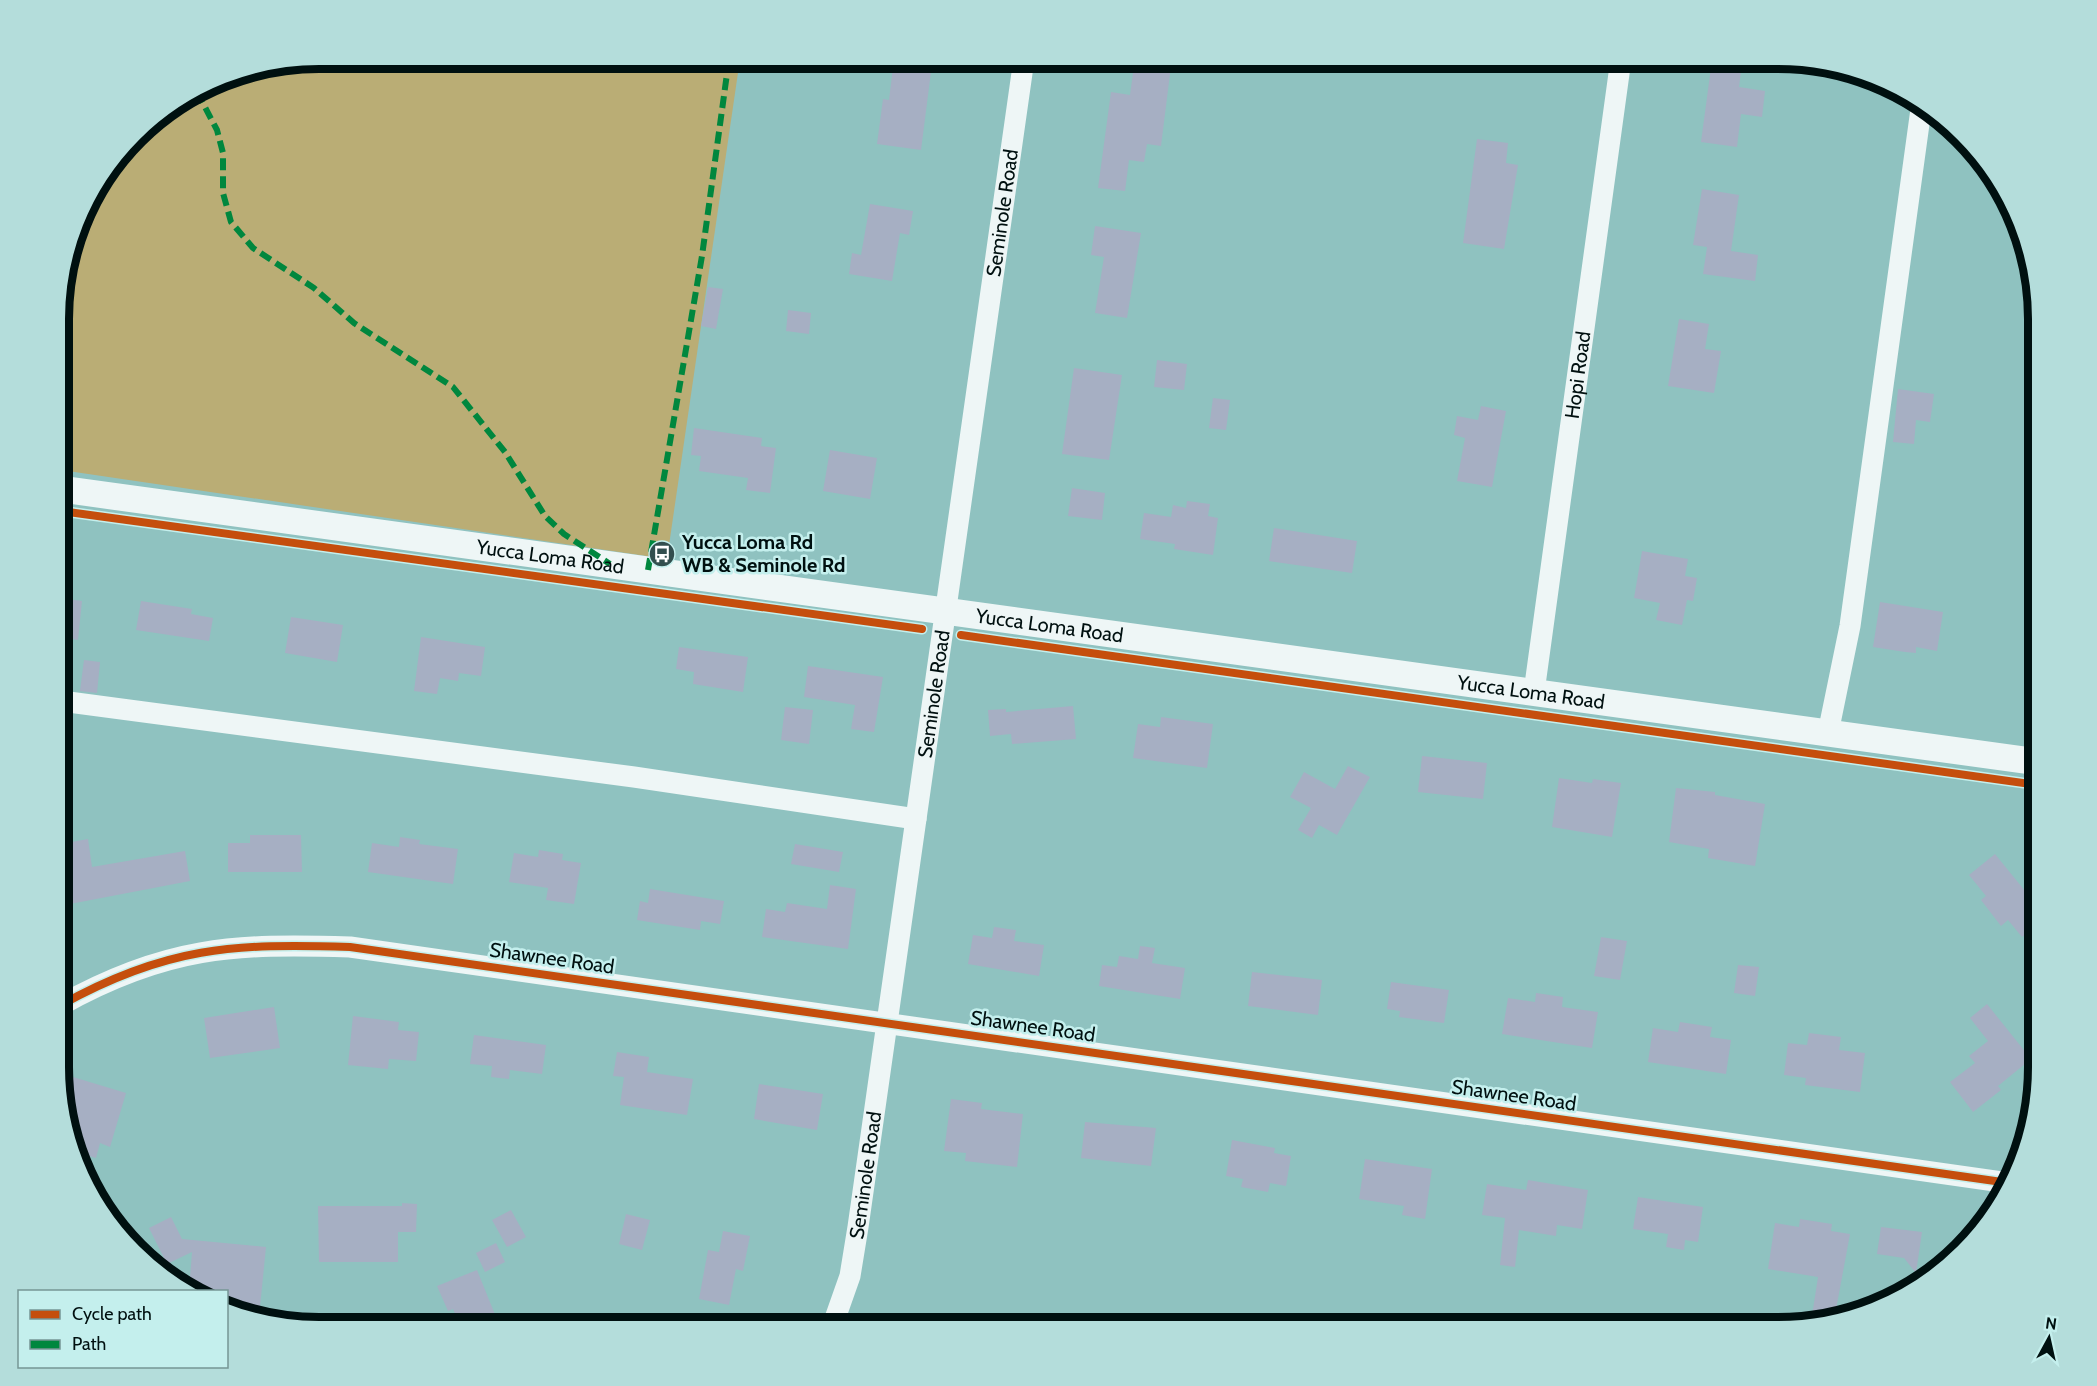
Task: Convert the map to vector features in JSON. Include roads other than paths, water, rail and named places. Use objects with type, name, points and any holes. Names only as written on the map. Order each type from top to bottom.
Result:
[{"type":"main road","name":"Yucca Loma Road","points":[[69,490],[2028,761]]},
{"type":"street","name":"Seminole Road","points":[[836,1317],[850,1276],[1022,69]]},
{"type":"street","name":"Hopi Road","points":[[1534,692],[1620,69]]},
{"type":"street","points":[[1827,733],[1850,626],[1920,114]]},
{"type":"street","points":[[69,702],[622,775],[916,819]]},
{"type":"street","name":"Shawnee Road","points":[[69,1000],[98,984],[158,961],[210,949],[269,944],[350,947],[2000,1182]]},
{"type":"place","name":"Yucca Loma Rd WB & Seminole Rd","points":[[662,554]]}]
